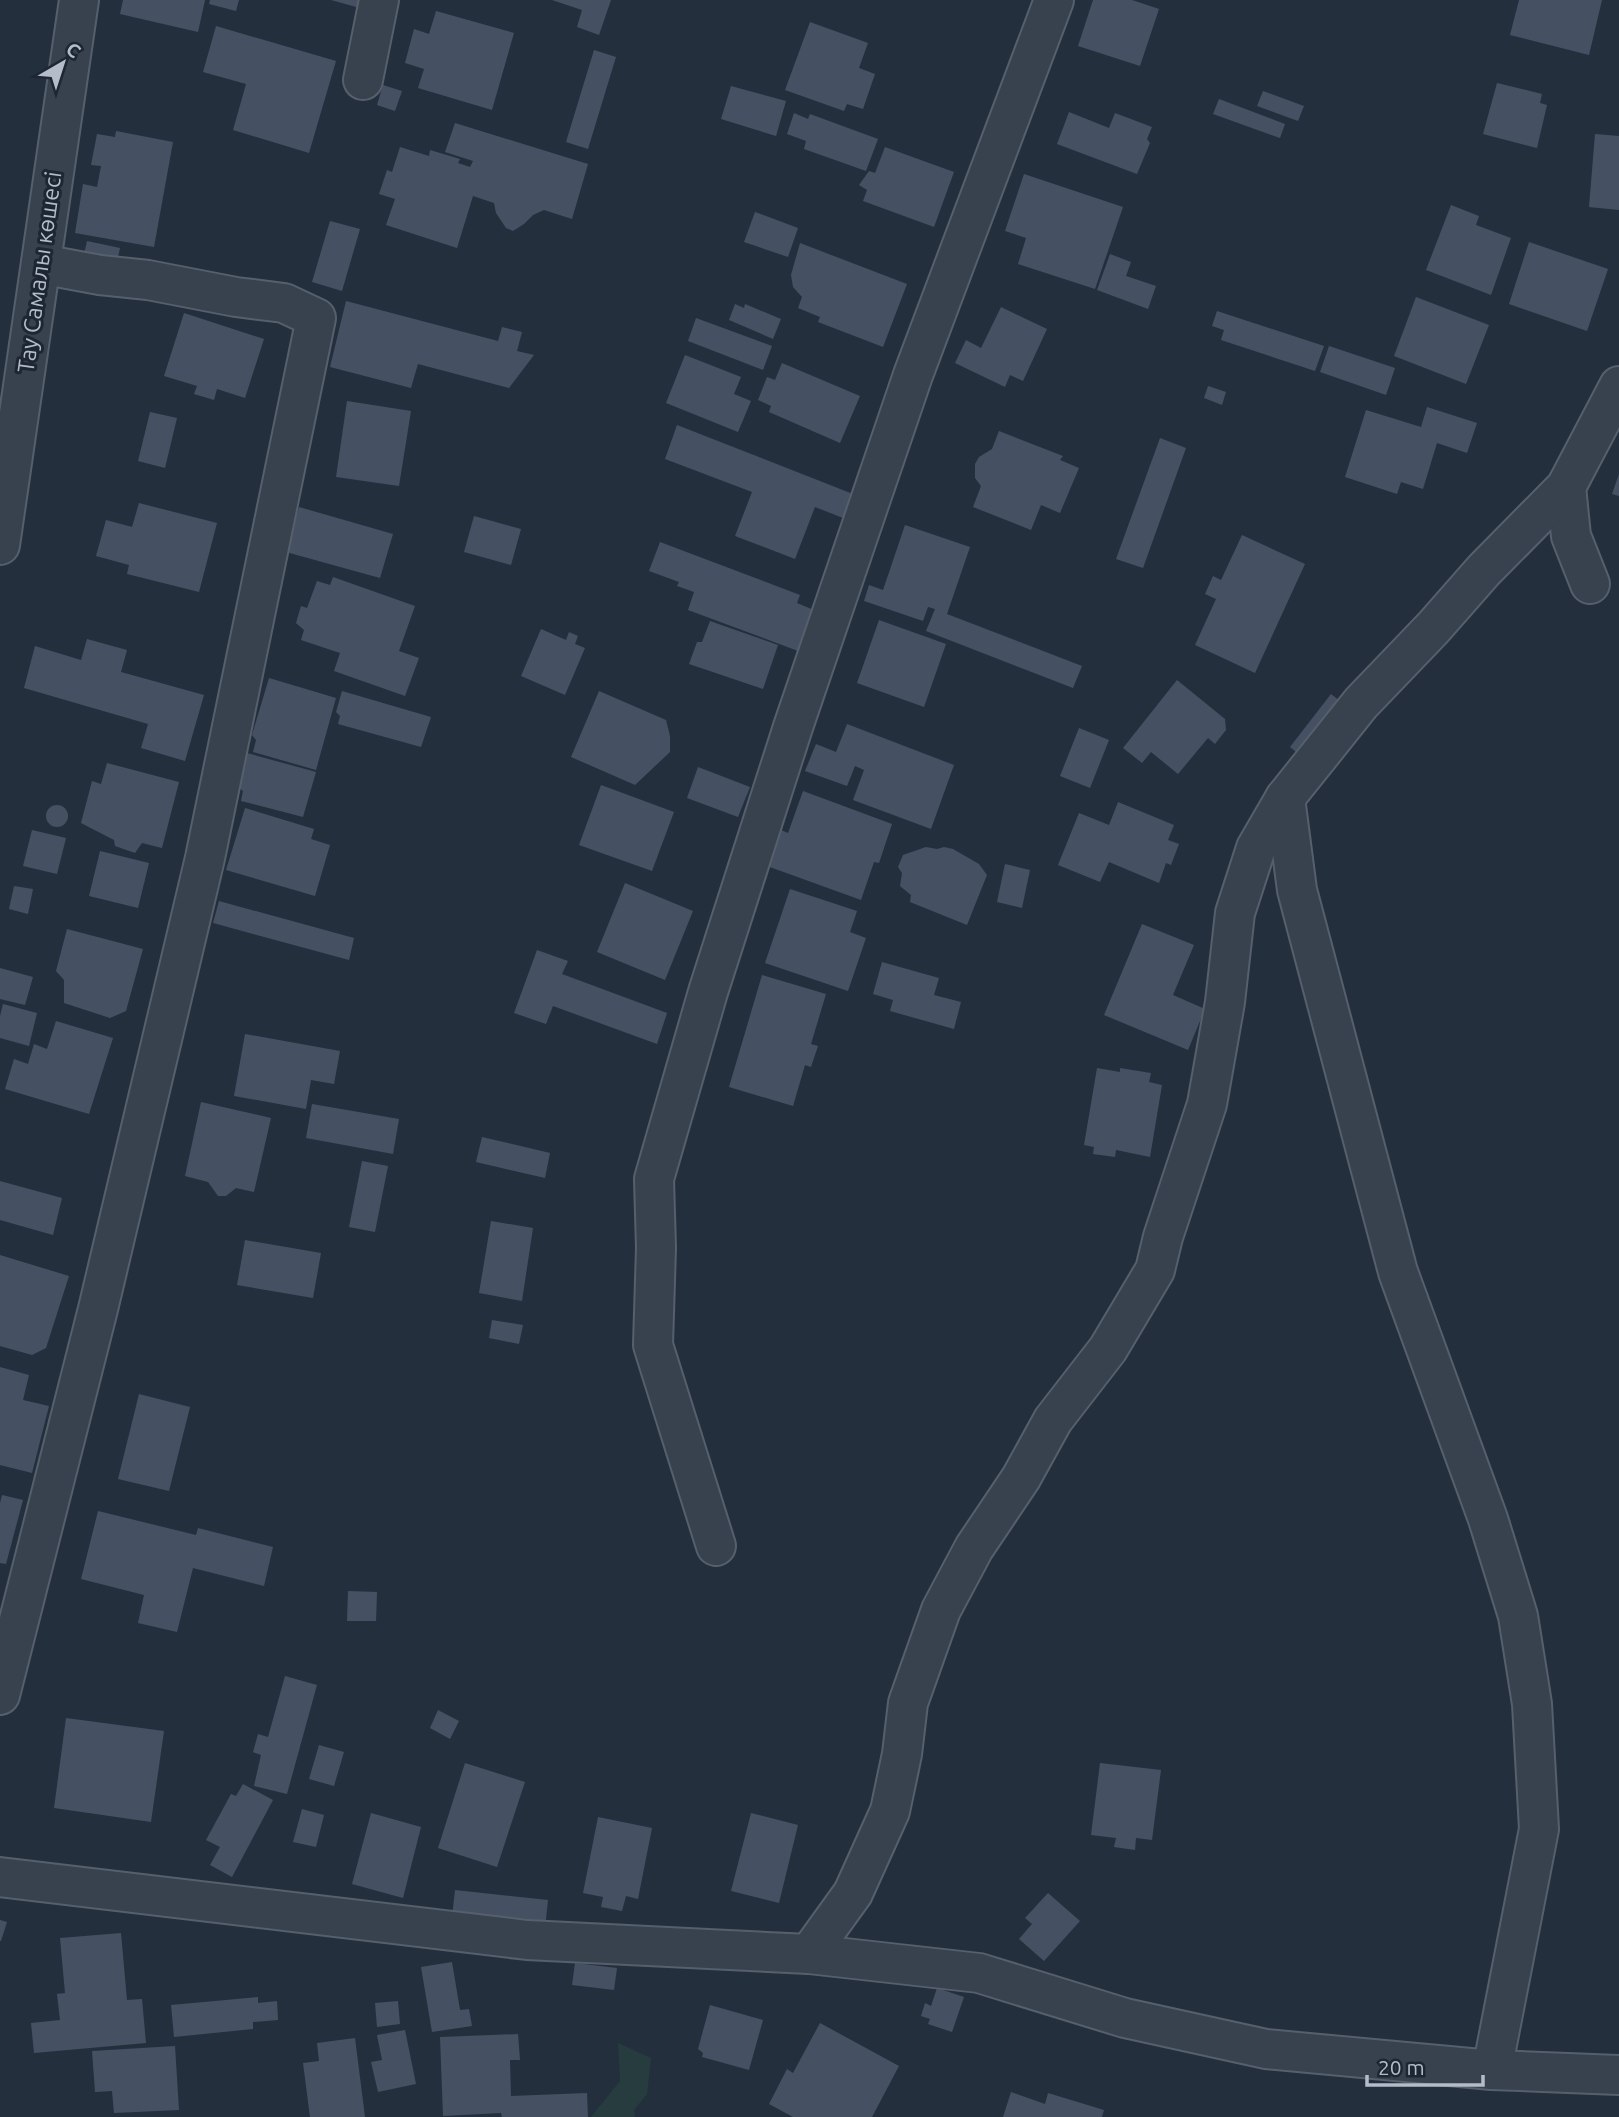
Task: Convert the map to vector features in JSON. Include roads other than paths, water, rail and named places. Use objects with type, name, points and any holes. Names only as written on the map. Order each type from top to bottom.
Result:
[{"type":"street","name":"Тау Самалы көшесі","points":[[0,545],[4,485],[41,264],[79,0]]},
{"type":"street","points":[[363,80],[379,0]]},
{"type":"street","points":[[716,1546],[653,1345],[656,1248],[654,1179],[708,992],[798,714],[913,375],[1054,0]]},
{"type":"street","points":[[0,1695],[98,1309],[205,858],[316,318],[284,303],[41,264]]},
{"type":"street","points":[[809,1954],[853,1893],[890,1811],[902,1754],[908,1703],[941,1610],[974,1548],[1021,1478],[1053,1420],[1108,1349],[1155,1270],[1163,1237],[1207,1104],[1225,1002],[1235,913],[1256,848],[1284,798],[1361,703],[1484,570],[1566,487],[1619,386]]},
{"type":"street","points":[[1566,487],[1571,536],[1590,584]]},
{"type":"street","points":[[1284,798],[1297,890],[1398,1272],[1488,1519],[1518,1616],[1532,1704],[1539,1829],[1492,2070]]},
{"type":"street","points":[[0,1877],[527,1940],[809,1954],[979,1973],[1125,2018],[1266,2049],[1492,2070],[1619,2075]]}]
